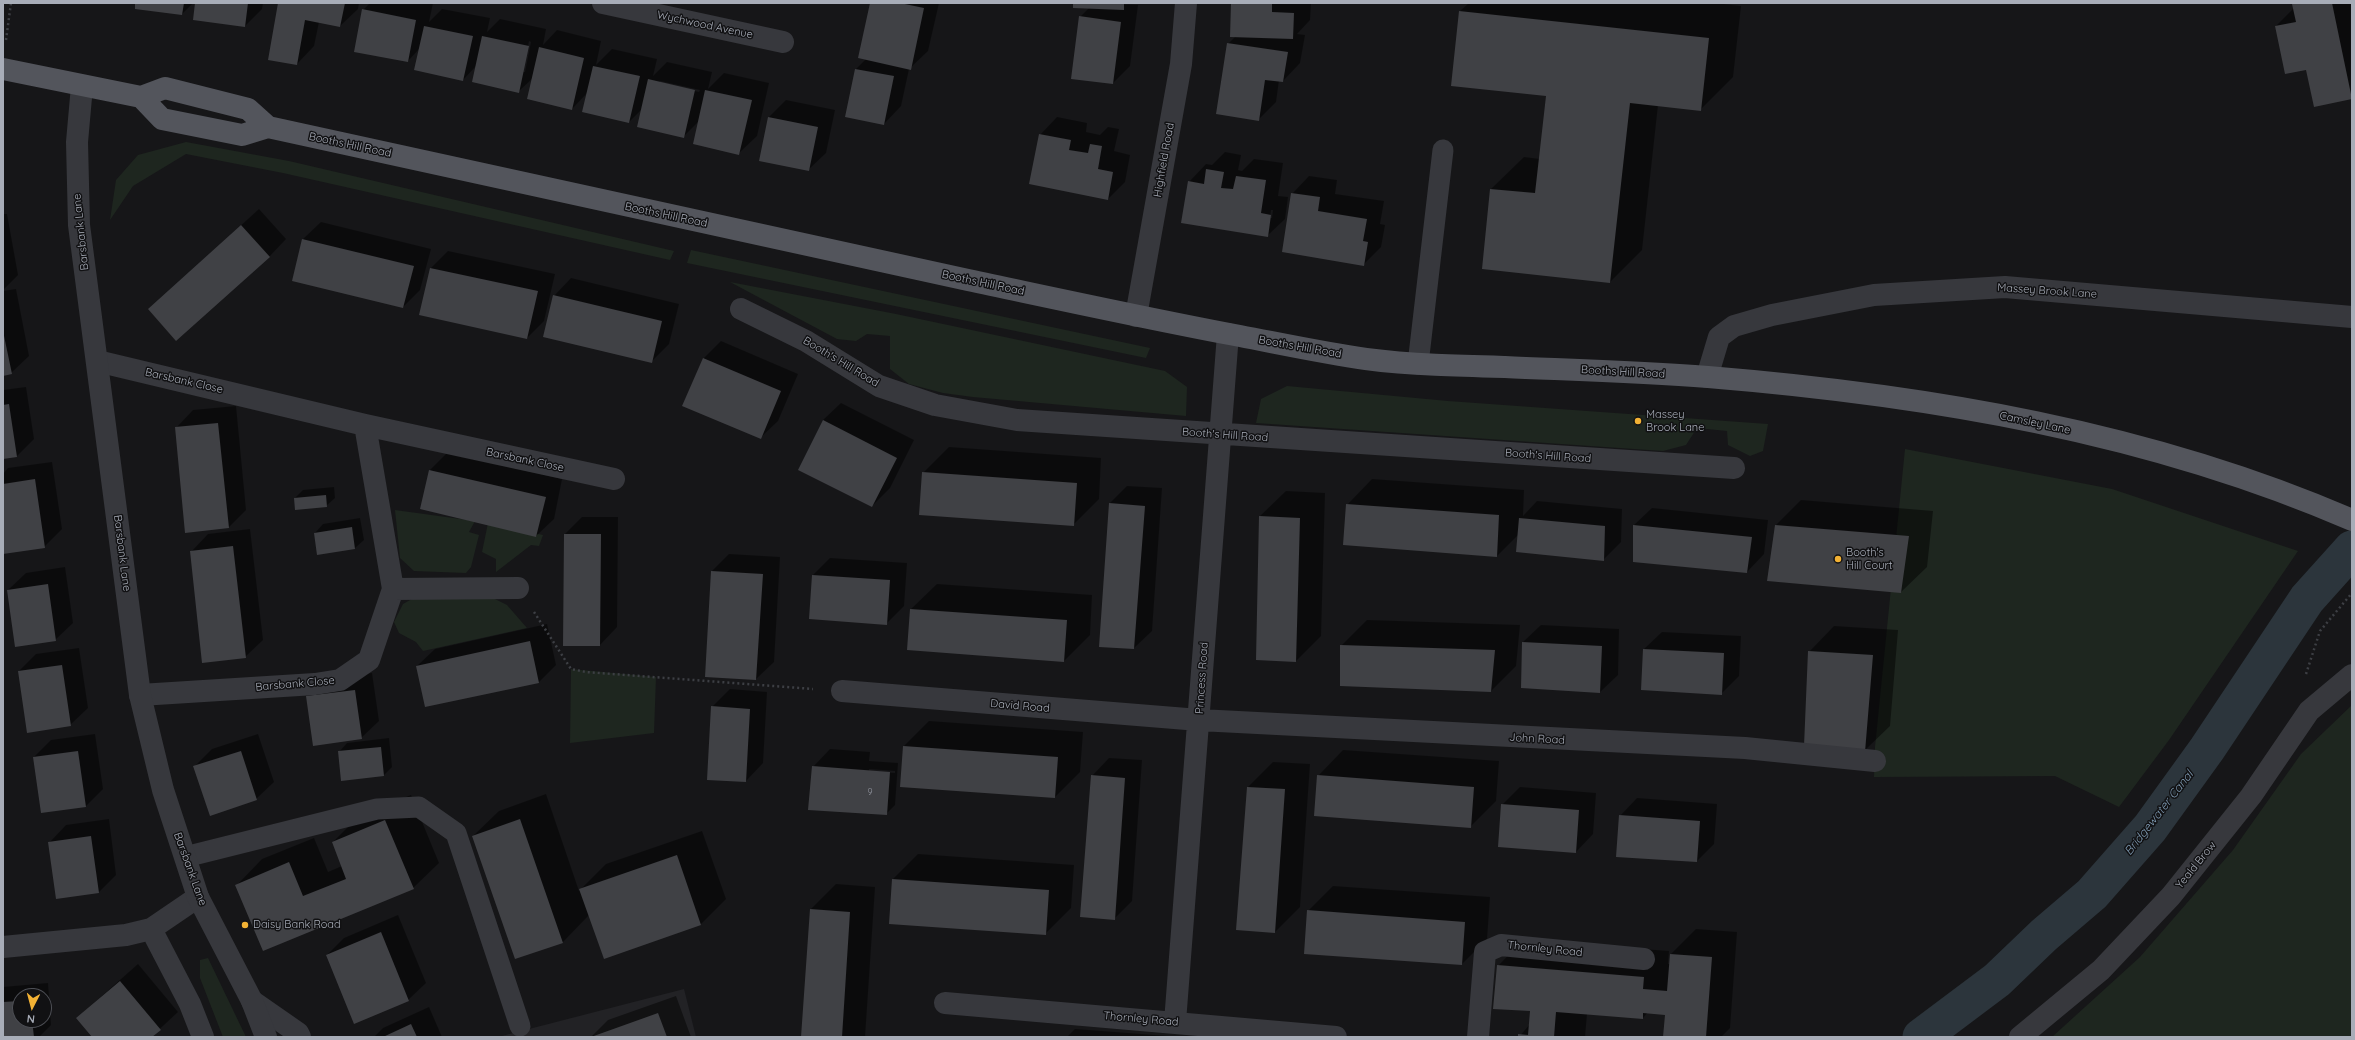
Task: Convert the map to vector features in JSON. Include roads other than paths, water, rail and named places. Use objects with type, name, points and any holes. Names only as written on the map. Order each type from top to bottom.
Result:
[{"type":"main road","points":[[4,70],[141,97]]},
{"type":"main road","name":"Booths Hill Road","points":[[268,127],[242,135],[162,119],[141,97],[165,88],[248,109],[268,127],[795,244],[1136,316],[1366,359],[1418,364],[1602,371],[1707,377]]},
{"type":"main road","name":"Camsley Lane","points":[[1707,377],[1842,390],[1968,408],[2061,428],[2151,449],[2238,475],[2296,496],[2351,520]]},
{"type":"street","name":"Wychwood Avenue","points":[[603,3],[783,42]]},
{"type":"street","name":"Highfield Road","points":[[1136,316],[1181,64],[1186,3]]},
{"type":"street","name":"Barsbank Lane","points":[[82,86],[77,142],[77,196],[140,695],[163,790],[198,897],[252,1001],[266,1037]]},
{"type":"street","name":"Massey Brook Lane","points":[[1707,377],[1719,337],[1734,326],[1772,315],[1874,295],[2005,287],[2352,317]]},
{"type":"street","name":"Booth's Hill Road","points":[[741,309],[806,341],[879,386],[934,405],[1017,420],[1219,435],[1734,468]]},
{"type":"street","name":"Princess Road","points":[[1175,1022],[1199,720],[1219,435],[1228,334]]},
{"type":"street","name":"Barsbank Close","points":[[97,361],[364,425],[614,479]]},
{"type":"street","name":"Barsbank Close","points":[[140,695],[315,684],[340,680],[369,660],[393,589],[364,425]]},
{"type":"street","points":[[393,589],[518,588]]},
{"type":"street","name":"Yeald Brow","points":[[2020,1037],[2101,970],[2171,896],[2251,796],[2309,711],[2352,675]]},
{"type":"street","name":"David Road","points":[[842,691],[1199,720]]},
{"type":"street","name":"John Road","points":[[1199,720],[1744,748],[1875,762]]},
{"type":"street","points":[[3,947],[126,935],[151,929],[198,897]]},
{"type":"street","points":[[151,929],[190,1004],[203,1037]]},
{"type":"street","name":"Thornley Road","points":[[1478,1037],[1485,952],[1501,945],[1644,959]]},
{"type":"street","name":"Barsbank Lane","points":[[252,1001],[298,1033],[300,1037]]},
{"type":"street","name":"Thornley Road","points":[[945,1003],[1336,1037]]},
{"type":"lane","points":[[1418,364],[1443,150]]},
{"type":"lane","points":[[185,857],[377,809],[418,806],[456,833],[520,1026]]},
{"type":"waterway","name":"Bridgewater Canal","points":[[1921,1037],[1997,980],[2044,935],[2092,894],[2150,828],[2207,749],[2307,599],[2352,549]]},
{"type":"place","name":"Massey Brook Lane","points":[[1638,421]]},
{"type":"place","name":"Booth's Hill Court","points":[[1838,559]]},
{"type":"place","name":"Daisy Bank Road","points":[[245,925]]}]
